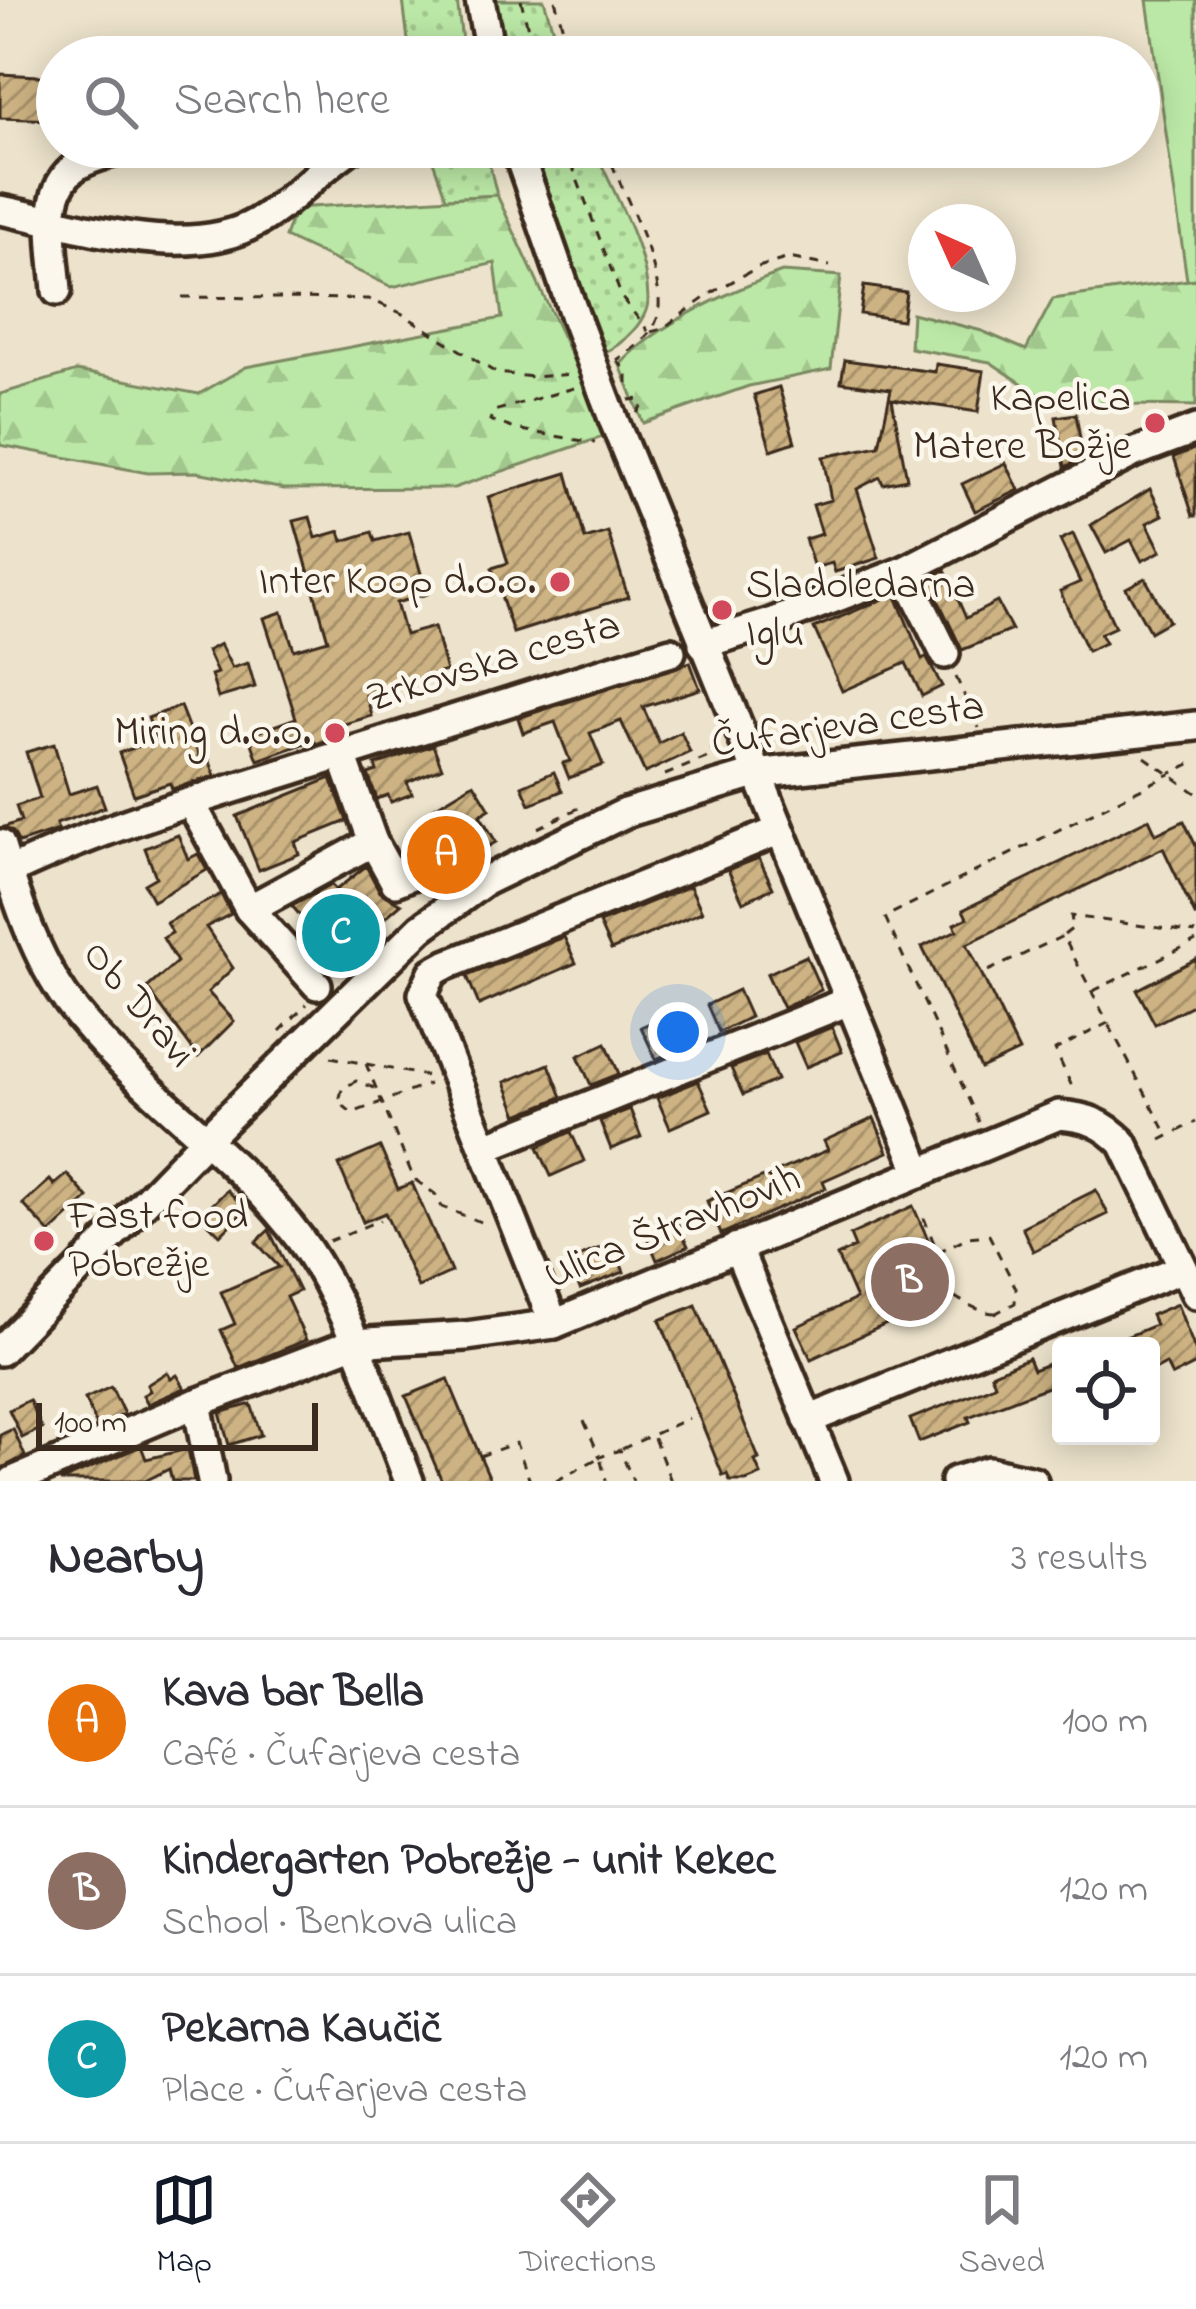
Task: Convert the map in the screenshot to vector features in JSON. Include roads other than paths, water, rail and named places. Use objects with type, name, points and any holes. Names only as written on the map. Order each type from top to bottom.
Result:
[{"type":"street","points":[[480,0],[487,36]]},
{"type":"street","points":[[57,291],[55,198],[64,176],[74,168]]},
{"type":"street","points":[[0,210],[139,238],[225,235],[270,214],[327,168]]},
{"type":"street","points":[[523,168],[575,317],[608,433],[703,644],[920,1173]]},
{"type":"street","points":[[703,644],[904,571],[1133,453],[1196,429]]},
{"type":"street","points":[[904,571],[945,654]]},
{"type":"street","name":"Zrkovska cesta","points":[[4,874],[190,803],[671,652]]},
{"type":"street","name":"Čufarjeva cesta","points":[[0,1351],[421,928],[485,881],[625,813],[755,774],[1196,726]]},
{"type":"street","name":"Zrkovska cesta","points":[[342,755],[373,842]]},
{"type":"street","points":[[190,803],[249,909],[317,985]]},
{"type":"street","points":[[554,1324],[423,994],[433,972],[778,831]]},
{"type":"street","points":[[249,909],[373,842],[395,882],[427,869]]},
{"type":"street","name":"Ob Dravi","points":[[0,844],[4,874],[68,1002],[104,1044],[298,1236],[321,1270],[410,1481]]},
{"type":"street","points":[[486,1148],[849,1001]]},
{"type":"street","name":"Ulica Štravhovih","points":[[13,1481],[353,1343],[466,1336],[554,1324],[1059,1114],[1086,1117],[1123,1142],[1183,1268]]},
{"type":"street","points":[[737,1246],[834,1481]]},
{"type":"street","points":[[808,1420],[1183,1268],[1196,1294]]},
{"type":"street","points":[[196,1403],[212,1481]]},
{"type":"street","points":[[955,1481],[989,1471],[1033,1481]]},
{"type":"place","name":"Kapelica Matere Božje","points":[[1155,423]]},
{"type":"place","name":"Inter Koop d.o.o.","points":[[560,582]]},
{"type":"place","name":"Sladoledarna Iglu","points":[[722,610]]},
{"type":"place","name":"Miring d.o.o.","points":[[335,733]]},
{"type":"place","name":"Kava bar Bella","points":[[446,855]]},
{"type":"place","name":"Pekarna Kaučič","points":[[341,933]]},
{"type":"place","name":"Fast food Pobrežje","points":[[44,1241]]},
{"type":"place","name":"Kindergarten Pobrežje - unit Kekec","points":[[910,1282]]}]
